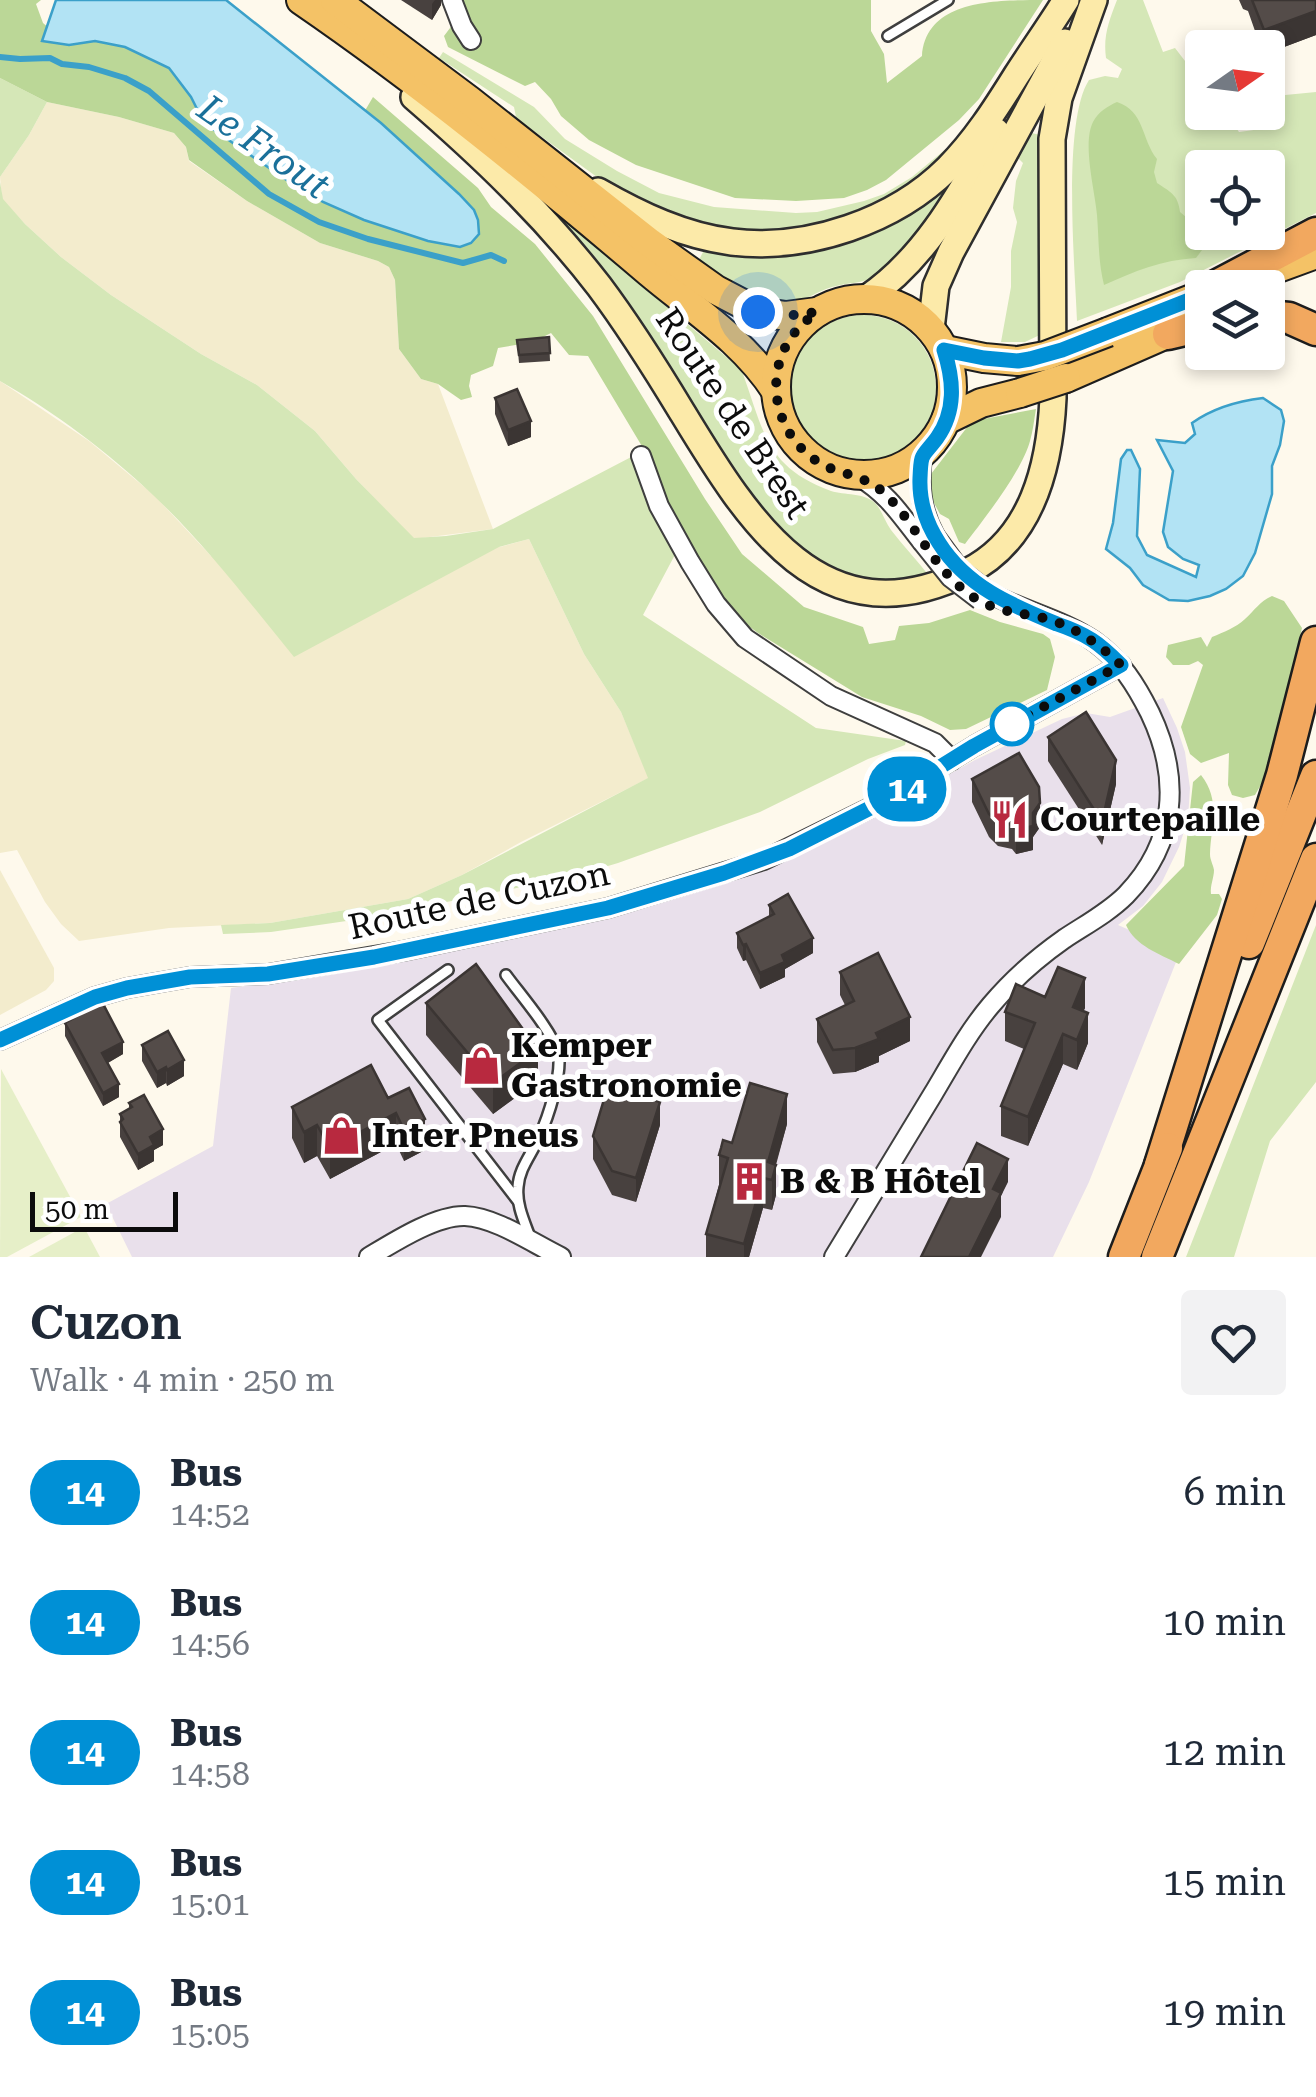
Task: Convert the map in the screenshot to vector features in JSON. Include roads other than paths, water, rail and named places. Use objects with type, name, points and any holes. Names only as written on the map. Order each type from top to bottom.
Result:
[{"type":"highway","points":[[1286,272],[1316,233]]},
{"type":"highway","points":[[1168,334],[1185,318]]},
{"type":"highway","points":[[1285,318],[1316,330]]},
{"type":"highway","points":[[1160,1165],[1272,808],[1316,642]]},
{"type":"highway","points":[[1124,1257],[1316,776]]},
{"type":"highway","points":[[1157,1257],[1316,859]]},
{"type":"main road","name":"Route de Brest","points":[[335,0],[428,68],[650,244],[739,304],[772,316],[817,312]]},
{"type":"main road","name":"Route de Brest","points":[[544,159],[633,211],[697,235],[753,243],[790,241],[842,230],[871,220],[903,202],[952,164],[1001,101],[1068,0]]},
{"type":"main road","name":"Route de Brest","points":[[866,298],[912,259],[948,212],[1068,0]]},
{"type":"main road","name":"Route de Brest","points":[[302,1],[483,158],[571,250],[635,337],[731,490],[775,544],[822,578],[853,589],[891,592],[916,591],[946,582],[987,560],[1028,514],[1040,484],[1049,450],[1053,398],[1052,138],[1059,98],[1092,0]]},
{"type":"main road","name":"Route de Brest","points":[[938,340],[936,286],[950,252],[1092,0]]},
{"type":"main road","name":"Route de Brest","points":[[302,1],[458,117],[717,326],[758,364],[776,390]]},
{"type":"main road","points":[[1286,272],[1316,254]]},
{"type":"main road","points":[[866,298],[891,302],[913,313],[938,340],[952,373],[952,397],[936,439],[922,454],[892,472],[858,476],[830,469],[796,444],[782,419],[776,390],[777,372],[790,338],[817,312],[840,302],[866,298]]},
{"type":"main road","points":[[946,420],[980,403],[1020,393],[1185,311]]},
{"type":"main road","points":[[938,340],[984,358],[1018,361],[1062,350],[1168,334]]},
{"type":"street","points":[[452,0],[471,40]]},
{"type":"street","points":[[922,454],[920,494],[928,539]]},
{"type":"street","points":[[641,456],[659,506],[690,562],[716,604],[745,638],[831,696],[934,743],[952,760]]},
{"type":"street","points":[[834,1257],[988,1008],[1017,977],[1124,897],[1142,876],[1167,824],[1170,793],[1165,751],[1142,698],[1121,665],[1090,638],[986,598],[892,501],[858,476]]},
{"type":"street","name":"Route de Cuzon","points":[[0,1040],[95,997],[142,984],[190,977],[253,976],[349,962],[560,919],[662,893],[764,860],[890,798],[1121,665]]},
{"type":"street","points":[[370,1257],[428,1226],[462,1216],[488,1221],[561,1257]]},
{"type":"lane","points":[[888,36],[948,0]]},
{"type":"lane","points":[[448,970],[378,1020],[518,1201],[532,1243]]},
{"type":"lane","points":[[506,975],[555,1043],[560,1059],[539,1138],[520,1174],[518,1201]]},
{"type":"water","points":[[56,0],[226,0],[381,123],[459,194],[474,210],[479,234],[460,247],[428,241],[323,202],[204,123],[169,68],[125,47],[95,41],[69,45],[42,41]]},
{"type":"water","points":[[1263,398],[1281,410],[1284,421],[1272,466],[1272,494],[1255,553],[1243,576],[1226,589],[1188,601],[1169,600],[1143,585],[1130,568],[1106,549],[1121,459],[1131,450],[1140,469],[1137,536],[1147,555],[1196,577],[1199,565],[1168,547],[1163,532],[1173,471],[1157,440],[1185,443],[1195,434],[1192,423],[1200,418],[1226,406]]},
{"type":"waterway","name":"Le Frout","points":[[0,57],[50,58],[125,78],[149,91],[269,194],[319,222],[463,263],[491,255],[504,261]]},
{"type":"place","name":"Courtepaille","points":[[1010,819]]},
{"type":"place","name":"Kemper Gastronomie","points":[[481,1065]]},
{"type":"place","name":"Inter Pneus","points":[[342,1135]]},
{"type":"place","name":"B & B Hôtel","points":[[750,1181]]}]
